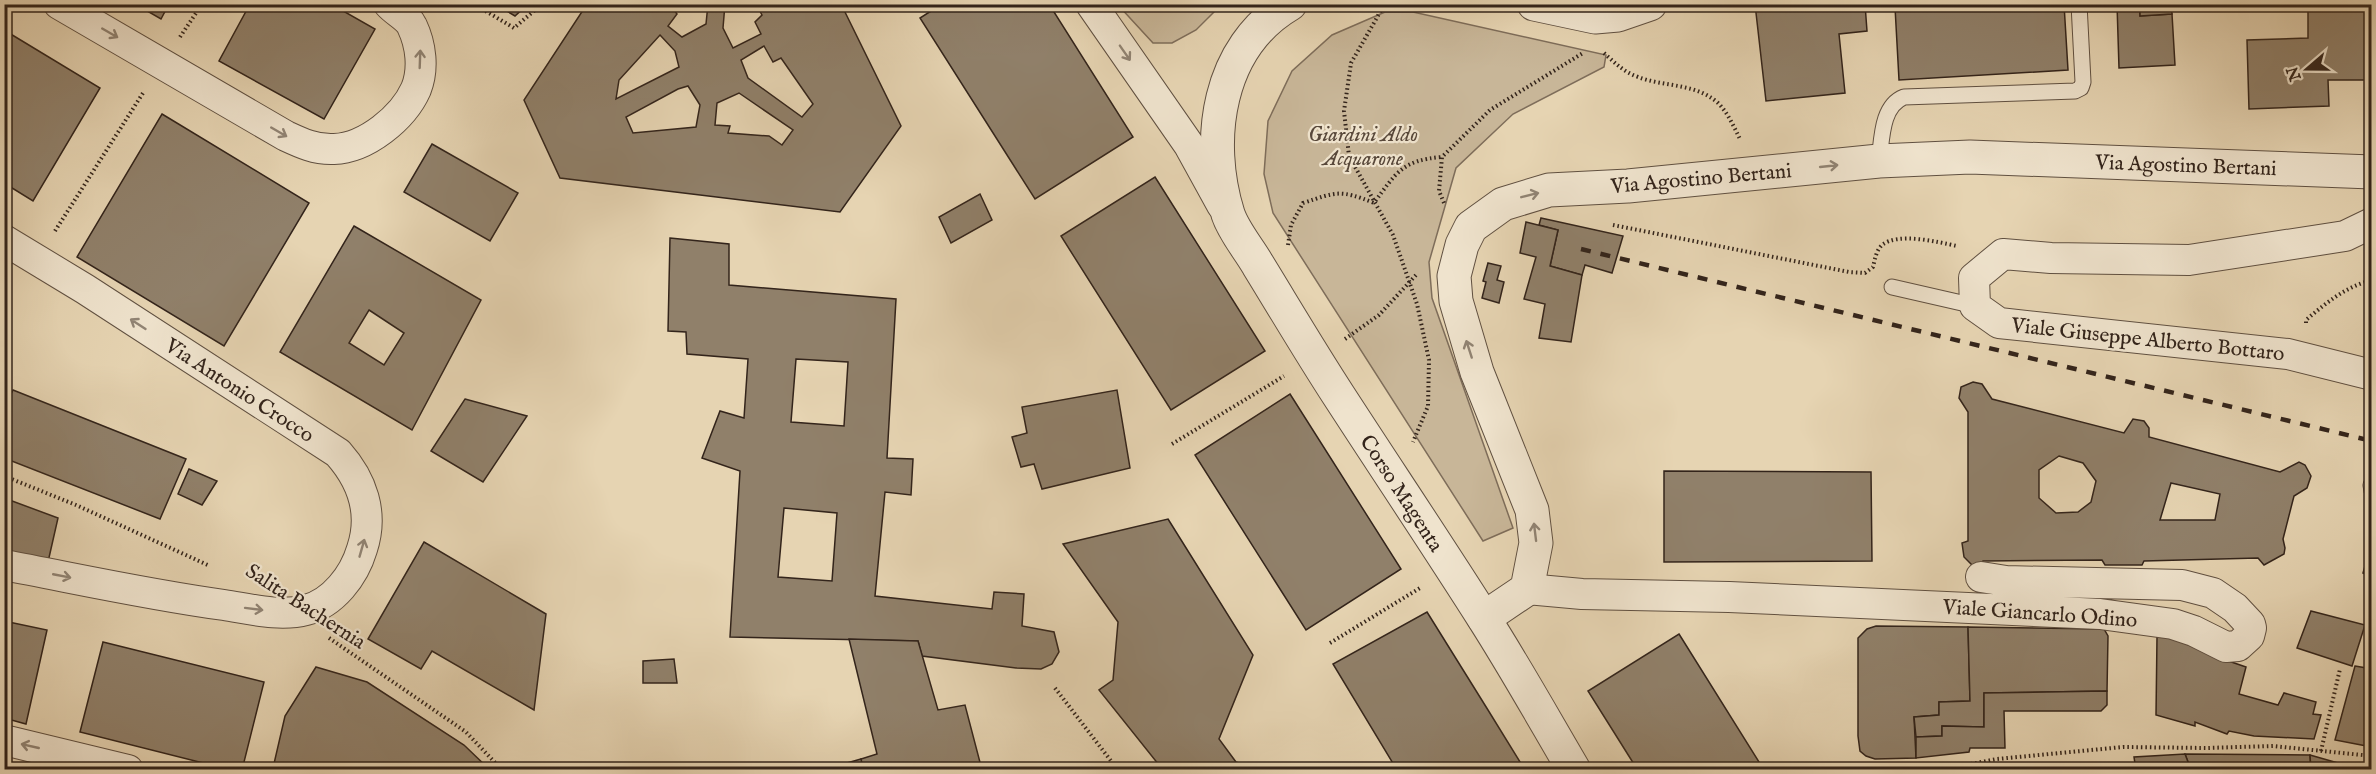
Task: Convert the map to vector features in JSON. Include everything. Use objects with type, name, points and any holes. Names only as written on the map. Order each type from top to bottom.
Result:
[{"type":"street","points":[[59,4],[286,136],[310,147],[334,149],[352,146],[372,136],[401,111],[415,90],[419,77],[420,48],[411,24],[389,4]]},
{"type":"street","name":"Corso Magenta","points":[[1091,4],[1189,145],[1229,217],[1314,357],[1484,618],[1574,770]]},
{"type":"street","name":"Corso Magenta","points":[[1229,217],[1220,180],[1218,154],[1218,123],[1225,88],[1236,62],[1254,35],[1290,4]]},
{"type":"street","points":[[1534,4],[1595,17],[1618,15],[1650,4]]},
{"type":"street","name":"Via Agostino Bertani","points":[[1471,227],[1503,204],[1522,196],[1549,190],[1628,186],[1879,161],[1970,157],[2372,172]]},
{"type":"street","points":[[1975,306],[1974,278],[2003,254],[2051,258],[2189,260],[2345,236],[2372,223]]},
{"type":"street","points":[[1471,227],[1462,245],[1454,276],[1456,301],[1477,372],[1532,510],[1536,543],[1527,589],[1484,618]]},
{"type":"street","name":"Via Antonio Crocco","points":[[6,242],[37,259],[338,453],[348,465],[364,494],[368,512],[367,528],[359,558],[351,573],[331,597],[321,605],[295,612]]},
{"type":"street","name":"Viale Giuseppe Alberto Bottaro","points":[[1975,306],[1999,323],[2288,354],[2370,382]]},
{"type":"street","points":[[4,565],[172,598],[295,612]]},
{"type":"street","name":"Viale Giancarlo Odino","points":[[1527,589],[1582,594],[1741,597],[2100,614],[2173,624],[2226,647],[2238,646],[2249,636],[2251,628],[2235,608],[2214,593],[2182,585],[2007,581],[1981,578]]},
{"type":"street","points":[[4,740],[128,770]]},
{"type":"lane","points":[[1879,161],[1886,117],[1891,106],[1904,97],[2081,88],[2083,82],[2079,4]]},
{"type":"lane","points":[[1892,287],[1975,306]]},
{"type":"lane","points":[[2371,485],[2372,491]]},
{"type":"path","points":[[474,4],[514,28],[542,4]]},
{"type":"path","points":[[1383,7],[1351,63],[1344,111],[1349,156],[1393,235],[1409,282],[1429,360],[1428,406],[1412,445]]},
{"type":"path","points":[[1596,46],[1620,68],[1638,77],[1694,90],[1717,102],[1730,118],[1740,140],[1750,174]]},
{"type":"path","points":[[1471,227],[1449,212],[1439,191],[1442,158],[1490,110],[1586,51]]},
{"type":"path","points":[[37,259],[163,63]]},
{"type":"path","points":[[1374,203],[1399,170],[1423,159],[1442,158]]},
{"type":"path","points":[[1287,252],[1291,225],[1303,203],[1337,192],[1354,195],[1374,203]]},
{"type":"path","points":[[1603,223],[1849,272],[1865,273],[1873,267],[1876,254],[1883,244],[1900,238],[2003,254]]},
{"type":"path","points":[[2305,332],[2306,320],[2335,296],[2372,280]]},
{"type":"path","points":[[1344,340],[1379,315],[1409,282]]},
{"type":"path","points":[[1172,444],[1286,375]]},
{"type":"path","points":[[4,476],[86,509],[212,566]]},
{"type":"path","points":[[1330,643],[1420,588]]},
{"type":"path","name":"Salita Bachernia","points":[[295,612],[321,633],[466,732],[502,770]]},
{"type":"path","points":[[2321,751],[2340,669]]},
{"type":"path","points":[[1055,688],[1118,770]]},
{"type":"path","points":[[1940,770],[1997,759],[2123,747],[2273,746],[2372,756]]},
{"type":"green space","points":[[1118,5],[1221,5],[1196,30],[1172,43],[1153,43]]},
{"type":"green space","name":"Giardini Aldo Acquarone","points":[[1385,12],[1413,12],[1606,55],[1604,67],[1513,114],[1456,168],[1429,262],[1432,298],[1513,528],[1483,541],[1273,213],[1264,174],[1268,121],[1292,71],[1332,35]]},
{"type":"building","points":[[135,4],[169,4],[161,19]]},
{"type":"building","points":[[250,4],[331,4],[375,29],[324,119],[219,61]]},
{"type":"building","points":[[495,4],[528,4],[515,16]]},
{"type":"building","points":[[587,4],[674,4],[672,7],[677,14],[668,26],[682,37],[706,24],[708,4],[725,4],[723,28],[733,48],[761,34],[755,22],[762,15],[756,4],[841,4],[901,126],[840,212],[560,178],[524,100]],"holes":[[[660,35],[675,51],[679,67],[616,99],[619,80]],[[764,46],[773,62],[781,58],[813,104],[802,117],[748,78],[741,60]],[[688,86],[700,105],[696,127],[633,133],[626,117]],[[739,93],[793,130],[782,145],[769,136],[728,133],[730,126],[715,125],[717,103]]]},
{"type":"building","points":[[942,4],[1049,4],[1133,137],[1035,199],[920,18]]},
{"type":"building","points":[[1755,4],[1865,4],[1867,31],[1839,34],[1845,93],[1766,101]]},
{"type":"building","points":[[1931,4],[2064,4],[2068,70],[1899,80],[1895,7]]},
{"type":"building","points":[[2117,4],[2140,4],[2140,16],[2172,14],[2175,65],[2119,68]]},
{"type":"building","points":[[2140,4],[2171,4],[2172,14],[2140,16]]},
{"type":"building","points":[[2308,4],[2372,4],[2372,80],[2328,80],[2329,106],[2249,109],[2247,40],[2308,38]]},
{"type":"building","points":[[4,30],[100,88],[33,201],[4,183]]},
{"type":"building","points":[[162,114],[309,203],[224,346],[77,257]]},
{"type":"building","points":[[432,144],[518,193],[490,241],[404,192]]},
{"type":"building","points":[[1155,177],[1265,351],[1171,410],[1061,236]]},
{"type":"building","points":[[980,194],[992,220],[951,243],[939,217]]},
{"type":"building","points":[[1541,218],[1623,236],[1612,273],[1585,265],[1582,275],[1550,266],[1558,230],[1539,225]]},
{"type":"building","points":[[1526,222],[1558,230],[1550,266],[1582,275],[1571,342],[1539,338],[1545,304],[1524,299],[1536,257],[1520,253]]},
{"type":"building","points":[[354,226],[481,300],[412,430],[280,352]],"holes":[[[369,310],[404,333],[384,365],[349,343]]]},
{"type":"building","points":[[670,238],[729,244],[729,285],[896,299],[887,458],[913,459],[911,495],[885,492],[875,596],[992,609],[994,592],[1024,594],[1022,626],[1054,632],[1059,652],[1052,664],[1041,669],[1016,668],[922,656],[918,641],[730,637],[740,471],[702,458],[720,411],[744,418],[748,359],[687,354],[686,332],[668,331]],"holes":[[[796,359],[848,362],[844,426],[791,422]],[[784,508],[837,513],[832,581],[778,577]]]},
{"type":"building","points":[[1488,263],[1501,266],[1497,280],[1504,282],[1499,303],[1482,298],[1486,282],[1483,281]]},
{"type":"building","points":[[1973,382],[1982,384],[1992,399],[2124,433],[2133,419],[2144,421],[2149,428],[2149,437],[2280,472],[2299,462],[2305,465],[2311,476],[2307,488],[2294,496],[2283,539],[2284,554],[2264,565],[2258,558],[2144,561],[2142,565],[2105,565],[2102,560],[1983,561],[1982,565],[1972,565],[1964,557],[1962,543],[1968,541],[1968,412],[1959,398],[1961,387]],"holes":[[[2059,456],[2083,463],[2096,481],[2091,502],[2078,512],[2056,513],[2039,498],[2039,470]],[[2171,483],[2220,494],[2215,520],[2160,520]]]},
{"type":"building","points":[[13,390],[186,459],[160,519],[4,458],[4,409]]},
{"type":"building","points":[[1117,390],[1130,468],[1042,489],[1034,464],[1021,467],[1012,437],[1027,433],[1022,407]]},
{"type":"building","points":[[1290,394],[1401,569],[1306,630],[1195,455]]},
{"type":"building","points":[[465,399],[527,416],[483,482],[431,451]]},
{"type":"building","points":[[189,469],[217,481],[202,505],[178,494]]},
{"type":"building","points":[[1664,471],[1871,472],[1872,561],[1664,562]]},
{"type":"building","points":[[4,498],[58,518],[48,562],[4,552]]},
{"type":"building","points":[[1168,519],[1253,655],[1219,739],[1236,762],[1258,770],[1163,770],[1099,690],[1113,680],[1118,622],[1063,544]]},
{"type":"building","points":[[2372,541],[2372,577],[2363,573]]},
{"type":"building","points":[[424,542],[546,614],[534,710],[432,651],[421,669],[368,639]]},
{"type":"building","points":[[2311,611],[2365,625],[2352,666],[2297,648]]},
{"type":"building","points":[[1427,612],[1525,770],[1397,770],[1333,664]]},
{"type":"building","points":[[4,621],[47,630],[26,724],[4,718]]},
{"type":"building","points":[[1876,626],[1968,627],[1970,701],[1939,702],[1939,715],[1914,717],[1916,758],[1875,759],[1860,751],[1858,638],[1867,629]]},
{"type":"building","points":[[1968,627],[2104,629],[2108,636],[2107,691],[1984,693],[1984,727],[1942,726],[1942,736],[1916,737],[1914,717],[1939,715],[1939,702],[1970,701]]},
{"type":"building","points":[[1679,634],[1764,770],[1638,770],[1588,691]]},
{"type":"building","points":[[2164,634],[2246,667],[2239,694],[2278,705],[2284,693],[2316,702],[2313,714],[2321,715],[2314,739],[2254,736],[2229,731],[2227,734],[2195,722],[2195,726],[2156,715],[2157,637]]},
{"type":"building","points":[[849,639],[918,641],[938,710],[965,705],[982,770],[863,770],[861,759],[877,754]]},
{"type":"building","points":[[103,642],[264,682],[242,770],[231,770],[80,732]]},
{"type":"building","points":[[674,659],[677,683],[643,683],[643,661]]},
{"type":"building","points":[[2355,666],[2372,669],[2372,747],[2335,740]]},
{"type":"building","points":[[316,667],[367,682],[464,745],[490,770],[358,770],[352,765],[348,770],[275,770],[273,768],[285,716]]},
{"type":"building","points":[[2107,691],[2107,705],[2101,711],[2004,711],[2005,748],[1970,748],[1969,752],[1916,758],[1916,737],[1942,736],[1942,726],[1984,727],[1984,693]]},
{"type":"building","points":[[2185,754],[2310,755],[2311,770],[2191,770]]},
{"type":"building","points":[[2185,754],[2191,770],[2170,770],[2169,768],[2136,770],[2134,757]]},
{"type":"building","points":[[2310,755],[2338,763],[2372,770],[2311,770]]},
{"type":"building","points":[[861,759],[863,770],[830,770],[829,768]]},
{"type":"building","points":[[591,767],[591,770],[570,770],[571,768]]},
{"type":"railway","points":[[1581,249],[2372,441]]}]
